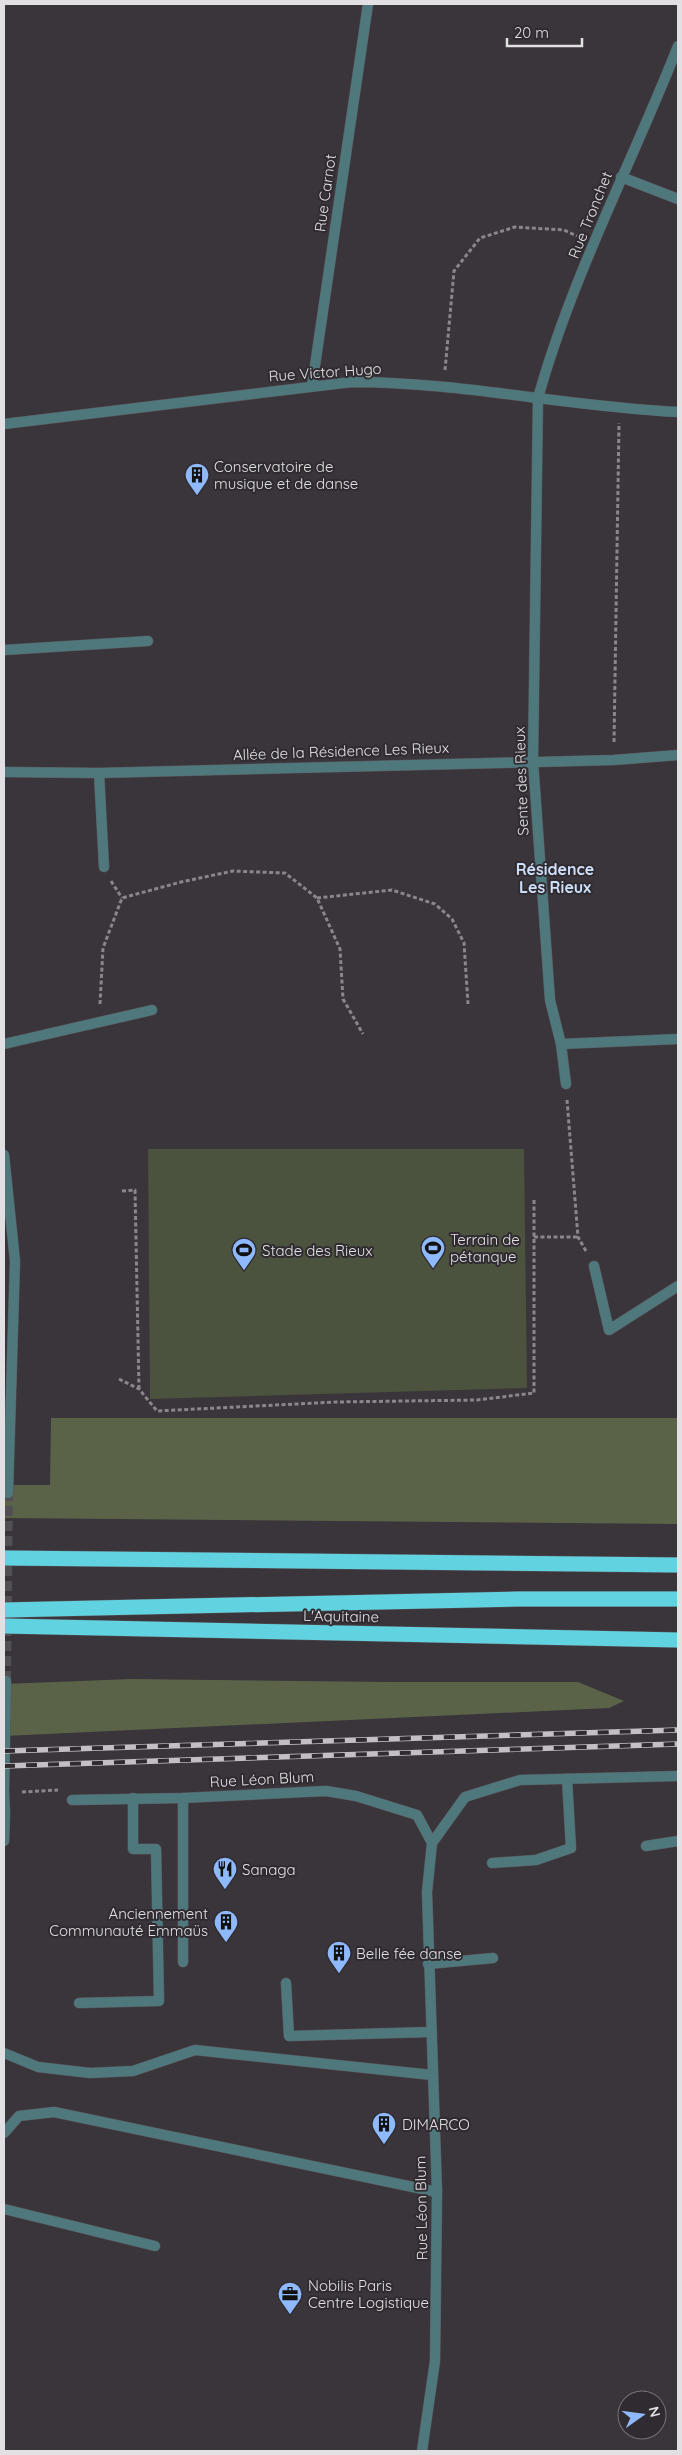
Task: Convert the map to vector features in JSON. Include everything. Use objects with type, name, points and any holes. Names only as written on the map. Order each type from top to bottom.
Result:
[{"type":"highway","points":[[4,1558],[678,1565]]},
{"type":"highway","points":[[4,1610],[519,1599],[678,1598]]},
{"type":"highway","name":"L'Aquitaine","points":[[4,1626],[678,1640]]},
{"type":"street","name":"Rue Carnot","points":[[312,386],[368,4]]},
{"type":"street","name":"Rue Tronchet","points":[[538,398],[550,354],[678,46]]},
{"type":"street","points":[[622,177],[678,199]]},
{"type":"street","name":"Rue Victor Hugo","points":[[4,424],[352,382],[394,382],[619,409],[678,412]]},
{"type":"street","name":"Sente des Rieux","points":[[538,398],[532,761],[550,1000],[561,1044],[566,1084]]},
{"type":"street","points":[[4,650],[148,641]]},
{"type":"street","name":"Allée de la Résidence Les Rieux","points":[[4,772],[99,773],[614,760],[678,755]]},
{"type":"street","points":[[99,773],[104,867]]},
{"type":"street","points":[[4,1044],[152,1010]]},
{"type":"street","points":[[561,1044],[678,1040]]},
{"type":"street","points":[[4,1155],[15,1261],[8,1493]]},
{"type":"street","points":[[594,1266],[609,1330],[678,1286]]},
{"type":"street","points":[[4,1841],[6,1681]]},
{"type":"street","name":"Rue Léon Blum","points":[[422,2451],[435,2361],[437,2192],[430,2032],[427,1892],[432,1843],[465,1797],[520,1780],[678,1776]]},
{"type":"street","points":[[492,1863],[536,1860],[572,1848],[567,1779]]},
{"type":"street","name":"Rue Léon Blum","points":[[72,1800],[333,1792],[356,1796],[418,1815],[432,1843]]},
{"type":"street","points":[[79,2003],[159,2001],[156,1849],[133,1849],[133,1798]]},
{"type":"street","points":[[183,1798],[183,1962]]},
{"type":"street","points":[[646,1846],[678,1841]]},
{"type":"street","points":[[428,1964],[493,1958]]},
{"type":"street","points":[[286,1983],[289,2036],[430,2032]]},
{"type":"street","points":[[4,2053],[38,2067],[90,2073],[133,2071],[195,2050],[432,2075]]},
{"type":"street","points":[[4,2133],[19,2116],[54,2112],[437,2192]]},
{"type":"street","points":[[4,2209],[155,2246]]},
{"type":"path","points":[[445,373],[454,270],[480,238],[515,228],[564,230],[584,240]]},
{"type":"path","points":[[614,760],[619,409]]},
{"type":"path","points":[[100,1022],[103,948],[122,898],[180,882],[233,871],[285,873],[318,898],[340,949],[343,999],[363,1034]]},
{"type":"path","points":[[318,898],[392,890],[435,904],[452,919],[464,943],[468,1004]]},
{"type":"path","points":[[534,1237],[578,1237],[566,1084]]},
{"type":"path","points":[[122,1191],[135,1190],[139,1388]]},
{"type":"path","points":[[119,1379],[139,1388],[157,1411],[336,1402],[477,1400],[534,1393],[534,1200]]},
{"type":"green space","points":[[148,1149],[524,1149],[527,1388],[150,1399]]},
{"type":"green space","points":[[51,1418],[678,1418],[678,1524],[4,1518],[4,1485],[50,1485]]},
{"type":"green space","points":[[131,1679],[578,1682],[624,1701],[609,1708],[4,1736],[4,1684]]},
{"type":"tunnel","points":[[6,1681],[8,1493]]},
{"type":"railway","points":[[4,1751],[678,1730]]},
{"type":"railway","points":[[4,1766],[678,1744]]},
{"type":"place","name":"Conservatoire de musique et de danse","points":[[197,496]]},
{"type":"place","name":"Terrain de pétanque","points":[[433,1269]]},
{"type":"place","name":"Stade des Rieux","points":[[244,1271]]},
{"type":"place","name":"Sanaga","points":[[225,1890]]},
{"type":"place","name":"Anciennement Communauté Emmaüs","points":[[226,1943]]},
{"type":"place","name":"Belle fée danse","points":[[339,1974]]},
{"type":"place","name":"DIMARCO","points":[[384,2145]]},
{"type":"place","name":"Nobilis Paris Centre Logistique","points":[[290,2315]]},
{"type":"district","name":"Résidence Les Rieux","points":[[555,878]]}]
